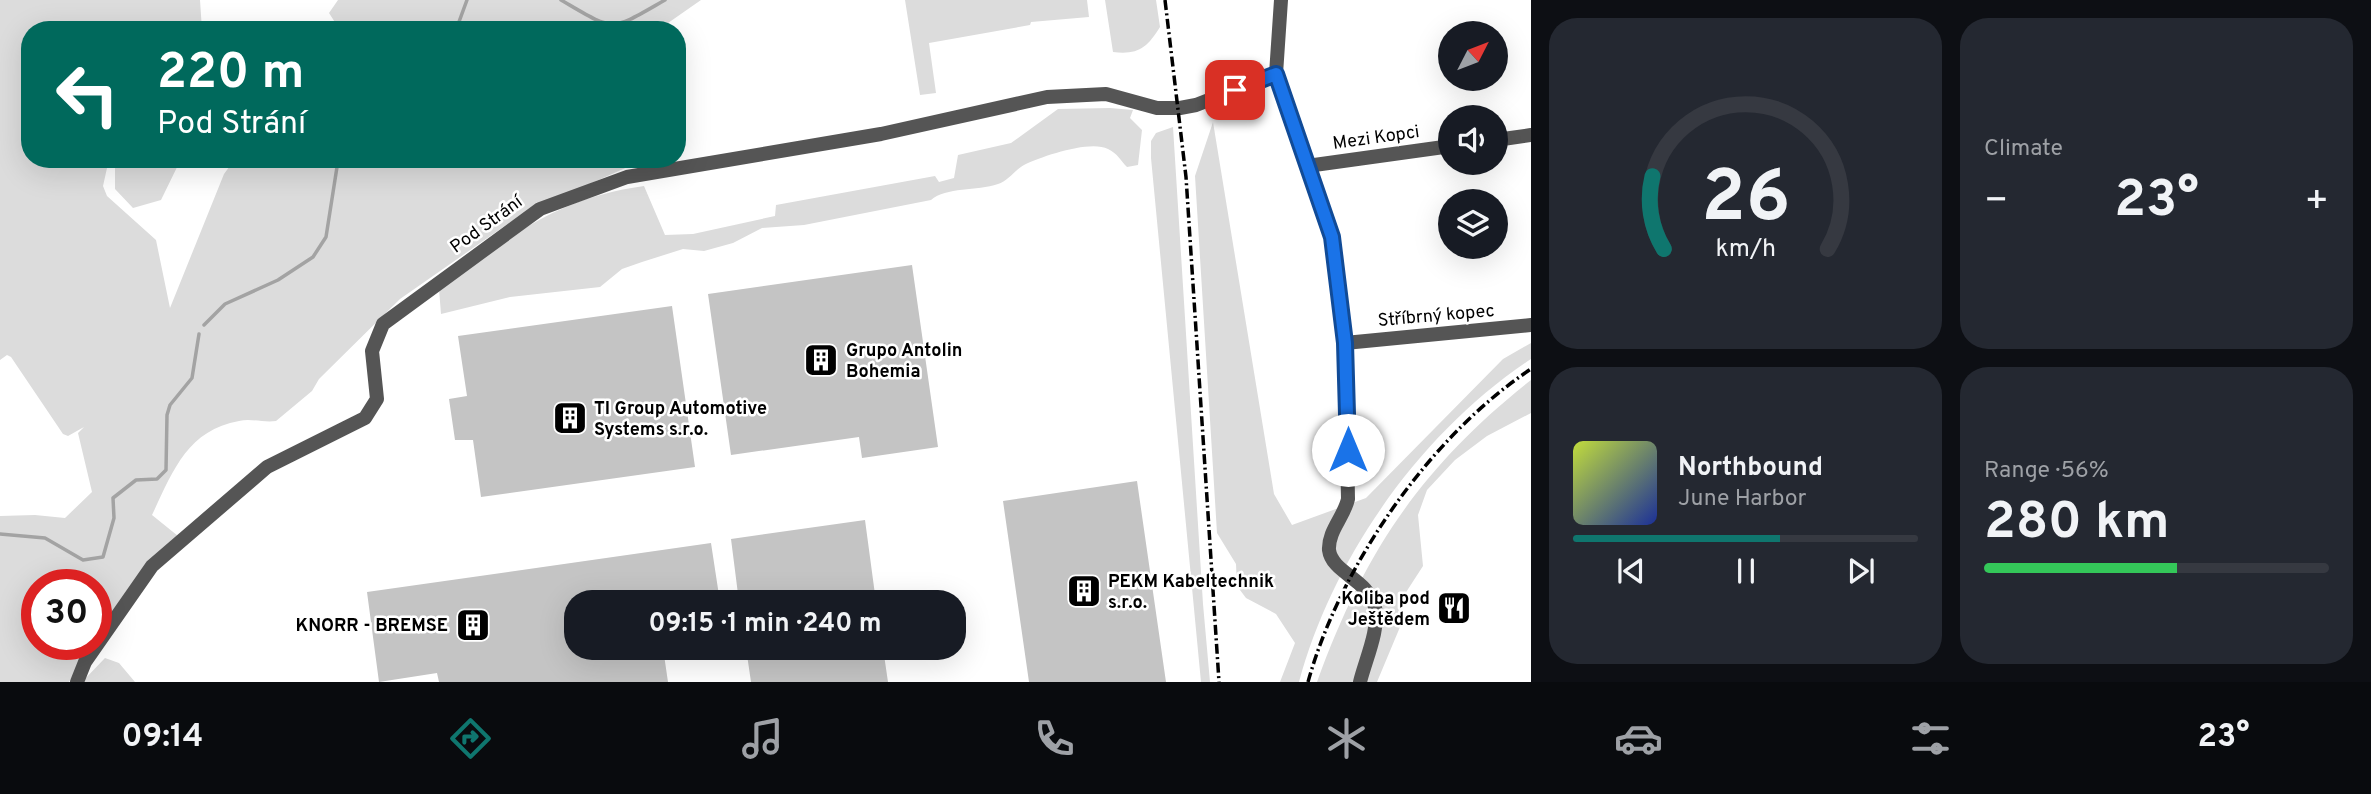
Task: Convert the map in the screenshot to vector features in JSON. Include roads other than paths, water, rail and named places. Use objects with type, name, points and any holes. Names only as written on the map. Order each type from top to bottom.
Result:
[{"type":"street","points":[[1281,0],[1276,74],[1332,237],[1345,343],[1348,499],[1344,515],[1336,525],[1329,552],[1333,562],[1367,588],[1376,609],[1360,682]]},
{"type":"street","name":"Pod Strání","points":[[686,167],[881,134],[1047,97],[1106,94],[1157,108],[1180,108],[1196,105],[1276,74]]},
{"type":"street","points":[[1508,138],[1531,135]]},
{"type":"street","name":"Mezi Kopci","points":[[1307,166],[1438,148]]},
{"type":"street","name":"Pod Strání","points":[[77,682],[85,662],[152,566],[267,467],[365,418],[377,399],[372,351],[383,324],[540,209],[626,177],[679,168]]},
{"type":"street","name":"Stříbrný kopec","points":[[1345,343],[1531,326]]},
{"type":"waterway","points":[[459,21],[467,0]]},
{"type":"waterway","points":[[561,0],[600,21]]},
{"type":"waterway","points":[[625,21],[665,0]]},
{"type":"waterway","points":[[204,325],[225,304],[278,280],[313,257],[326,237],[337,168]]},
{"type":"waterway","points":[[0,534],[45,538],[83,560],[103,557],[114,518],[113,498],[136,480],[157,479],[166,470],[167,415],[170,405],[192,378],[199,334]]},
{"type":"railway","points":[[1165,0],[1186,177],[1219,682]]},
{"type":"railway","points":[[1308,682],[1342,594],[1394,507],[1424,467],[1458,430],[1494,397],[1531,369]]},
{"type":"place","name":"Grupo Antolin Bohemia","points":[[821,360]]},
{"type":"place","name":"TI Group Automotive Systems s.r.o.","points":[[570,418]]},
{"type":"place","name":"PEKM Kabeltechnik s.r.o.","points":[[1084,591]]},
{"type":"place","name":"Koliba pod Ještědem","points":[[1454,608]]},
{"type":"place","name":"KNORR - BREMSE","points":[[473,625]]}]
